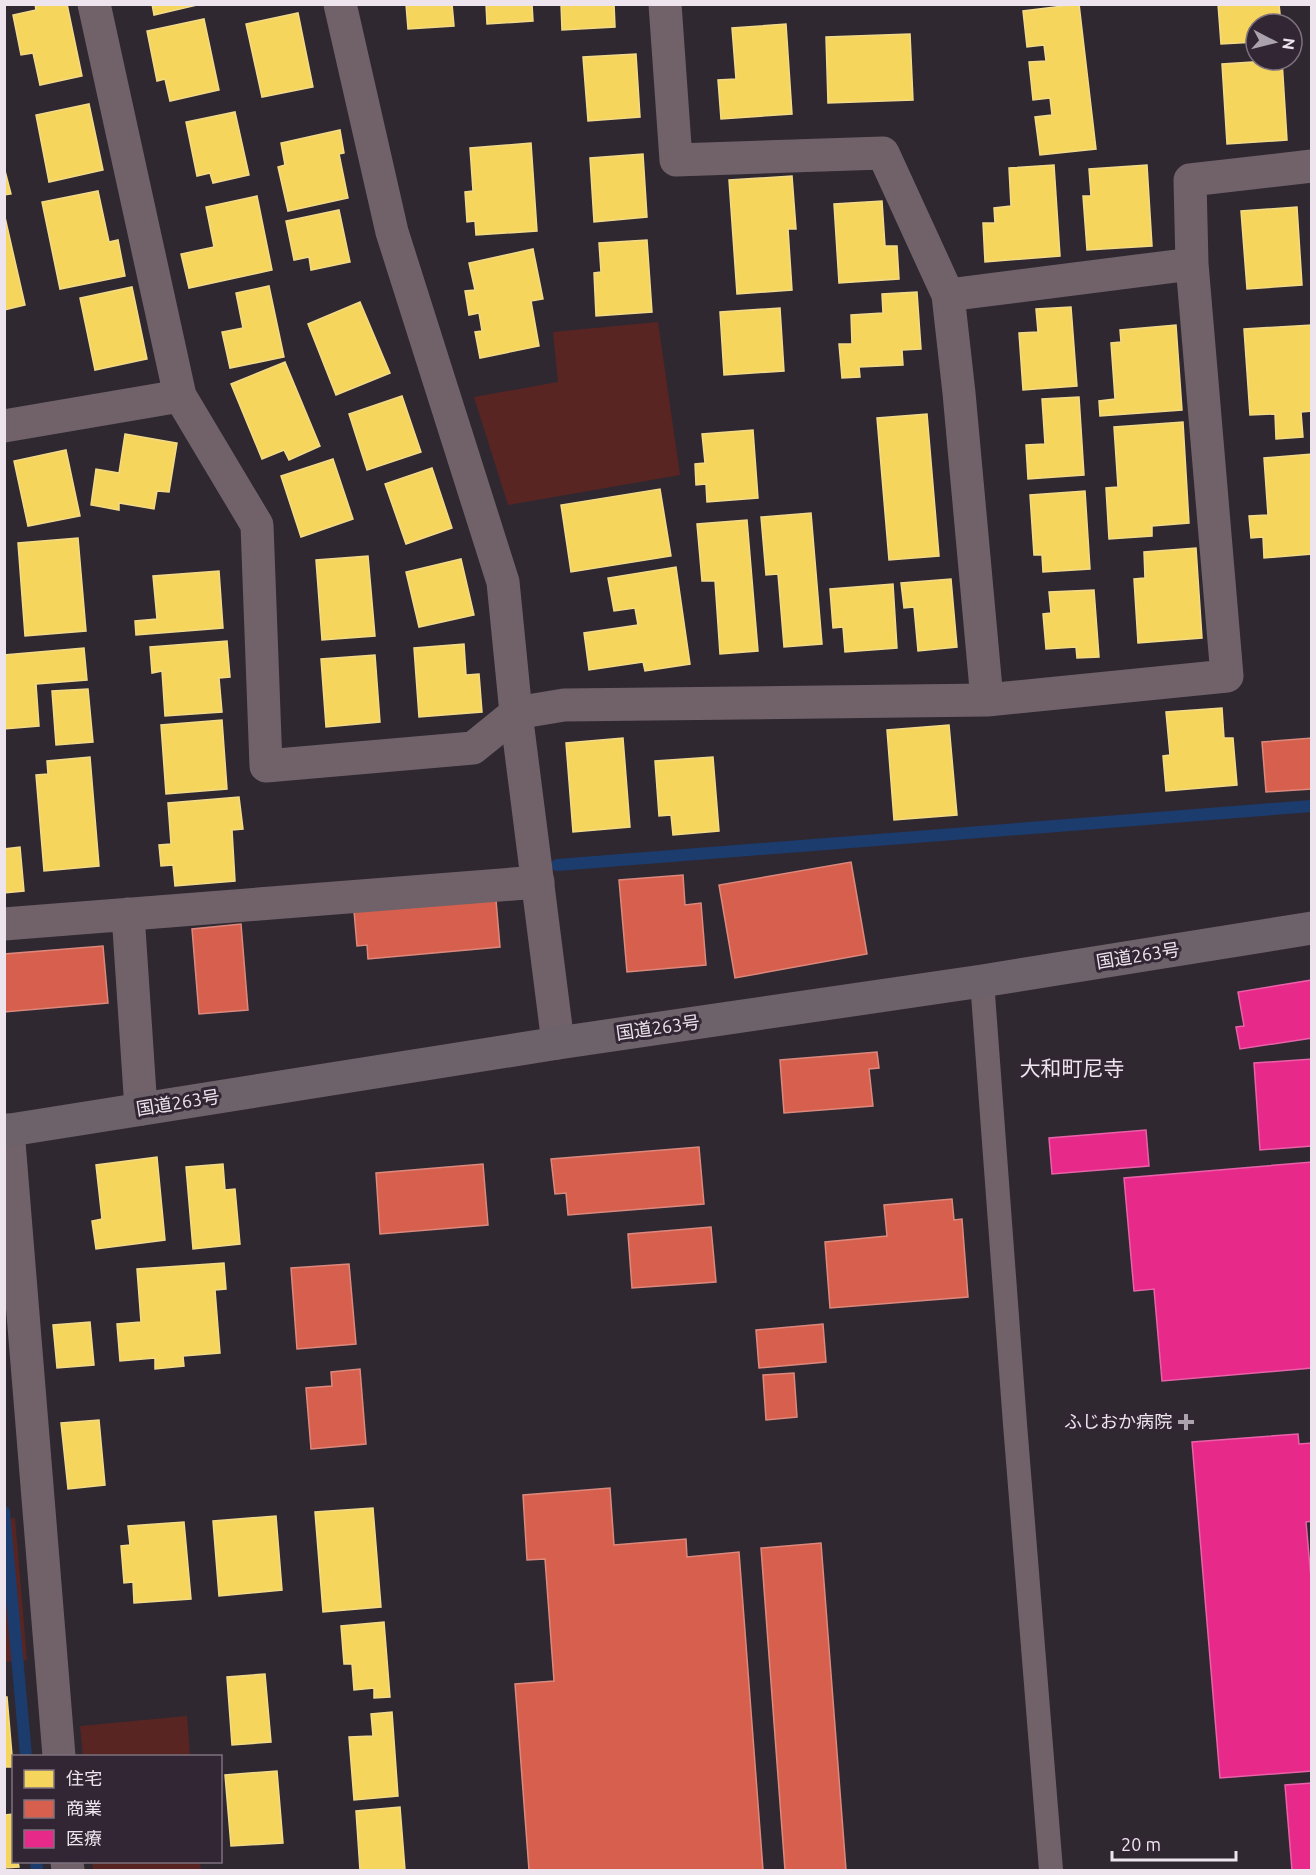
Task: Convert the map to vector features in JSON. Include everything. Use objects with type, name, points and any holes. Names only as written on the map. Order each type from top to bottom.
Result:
[{"type":"highway","name":"国道263号","points":[[6,1130],[558,1043],[982,981],[1311,928]]},
{"type":"street","points":[[94,4],[180,396],[257,525],[266,766],[473,748],[516,713],[564,705],[987,700],[1227,676],[1192,264],[1190,180],[1311,166]]},
{"type":"street","points":[[340,4],[392,232],[503,582],[516,713],[558,1043]]},
{"type":"street","points":[[665,4],[676,160],[883,153],[948,295],[987,700]]},
{"type":"street","points":[[948,295],[1192,264]]},
{"type":"street","points":[[4,426],[180,396]]},
{"type":"street","points":[[4,924],[538,882]]},
{"type":"street","points":[[128,914],[141,1109]]},
{"type":"street","points":[[6,1130],[59,1755]]},
{"type":"lane","points":[[982,981],[1051,1870]]},
{"type":"shaded area","points":[[658,322],[680,475],[508,505],[474,397],[558,382],[553,332]]},
{"type":"shaded area","points":[[15,1518],[27,1660],[5,1662],[5,1519]]},
{"type":"shaded area","points":[[187,1716],[190,1755],[83,1755],[80,1726]]},
{"type":"shaded area","points":[[92,1863],[200,1863],[201,1870],[93,1870]]},
{"type":"building: 住宅","points":[[35,4],[67,4],[82,76],[40,85],[33,53],[21,55],[13,15],[36,10]]},
{"type":"building: 住宅","points":[[152,4],[201,4],[154,15]]},
{"type":"building: 住宅","points":[[406,4],[452,4],[454,26],[408,29]]},
{"type":"building: 住宅","points":[[486,4],[532,4],[533,21],[487,24]]},
{"type":"building: 住宅","points":[[561,4],[614,4],[615,27],[562,30]]},
{"type":"building: 住宅","points":[[1079,4],[1096,149],[1040,155],[1035,117],[1052,115],[1050,98],[1033,100],[1029,62],[1046,61],[1044,45],[1027,47],[1023,11]]},
{"type":"building: 住宅","points":[[1218,4],[1279,4],[1280,12],[1244,12],[1244,43],[1221,44]]},
{"type":"building: 住宅","points":[[298,13],[313,87],[262,97],[246,24]]},
{"type":"building: 住宅","points":[[204,19],[219,90],[170,101],[165,79],[157,81],[147,31]]},
{"type":"building: 住宅","points":[[786,24],[792,114],[721,119],[718,80],[736,79],[732,28]]},
{"type":"building: 住宅","points":[[910,34],[913,100],[828,103],[826,37]]},
{"type":"building: 住宅","points":[[636,54],[640,117],[588,121],[583,57]]},
{"type":"building: 住宅","points":[[1244,63],[1244,72],[1283,72],[1287,140],[1227,144],[1222,64]]},
{"type":"building: 住宅","points":[[89,104],[103,170],[49,182],[36,115]]},
{"type":"building: 住宅","points":[[235,112],[249,175],[213,183],[210,173],[197,176],[186,122]]},
{"type":"building: 住宅","points":[[340,130],[344,153],[339,154],[348,198],[288,211],[278,167],[285,165],[281,143]]},
{"type":"building: 住宅","points":[[531,143],[537,231],[476,235],[475,221],[467,222],[465,192],[473,191],[470,148]]},
{"type":"building: 住宅","points":[[643,154],[647,217],[594,222],[590,158]]},
{"type":"building: 住宅","points":[[1054,165],[1060,256],[985,262],[983,223],[995,223],[994,208],[1011,206],[1009,168]]},
{"type":"building: 住宅","points":[[1147,165],[1152,246],[1087,250],[1083,196],[1091,196],[1089,169]]},
{"type":"building: 住宅","points":[[4,167],[11,194],[4,195]]},
{"type":"building: 住宅","points":[[792,176],[796,229],[788,229],[792,290],[737,294],[729,180]]},
{"type":"building: 住宅","points":[[98,191],[109,242],[118,240],[125,276],[60,289],[42,202]]},
{"type":"building: 住宅","points":[[257,196],[272,270],[189,288],[181,254],[214,247],[206,207]]},
{"type":"building: 住宅","points":[[882,201],[885,246],[897,246],[899,279],[839,283],[834,204]]},
{"type":"building: 住宅","points":[[1297,207],[1302,285],[1247,289],[1241,211]]},
{"type":"building: 住宅","points":[[339,210],[350,262],[311,270],[309,257],[294,260],[286,221]]},
{"type":"building: 住宅","points":[[4,213],[25,305],[4,310]]},
{"type":"building: 住宅","points":[[647,240],[652,312],[596,316],[594,273],[601,272],[599,243]]},
{"type":"building: 住宅","points":[[533,249],[543,299],[531,301],[539,346],[480,358],[475,332],[482,331],[479,313],[469,315],[465,291],[475,290],[469,263]]},
{"type":"building: 住宅","points":[[269,286],[284,357],[230,368],[222,332],[243,328],[236,293]]},
{"type":"building: 住宅","points":[[132,287],[147,359],[95,370],[80,298]]},
{"type":"building: 住宅","points":[[917,292],[921,349],[902,350],[903,365],[859,367],[860,377],[842,378],[839,344],[852,344],[851,315],[883,313],[882,294]]},
{"type":"building: 住宅","points":[[360,302],[390,373],[336,395],[308,324]]},
{"type":"building: 住宅","points":[[1071,307],[1077,386],[1023,390],[1019,333],[1038,332],[1036,309]]},
{"type":"building: 住宅","points":[[780,308],[784,371],[724,375],[720,312]]},
{"type":"building: 住宅","points":[[1176,325],[1182,410],[1100,416],[1099,401],[1115,399],[1111,343],[1121,342],[1120,330]]},
{"type":"building: 住宅","points":[[1312,325],[1312,411],[1301,412],[1303,437],[1276,439],[1275,414],[1250,415],[1244,329]]},
{"type":"building: 住宅","points":[[285,362],[320,446],[289,460],[284,450],[262,459],[231,384]]},
{"type":"building: 住宅","points":[[402,396],[421,452],[367,470],[349,414]]},
{"type":"building: 住宅","points":[[1079,397],[1084,475],[1028,479],[1026,445],[1045,444],[1042,399]]},
{"type":"building: 住宅","points":[[927,414],[939,556],[889,560],[877,418]]},
{"type":"building: 住宅","points":[[1183,422],[1189,523],[1152,526],[1152,536],[1109,539],[1106,488],[1118,487],[1114,427]]},
{"type":"building: 住宅","points":[[753,430],[758,498],[707,502],[706,484],[696,485],[695,464],[705,463],[702,434]]},
{"type":"building: 住宅","points":[[125,434],[177,443],[169,492],[157,491],[154,509],[119,503],[119,510],[91,505],[96,469],[119,473]]},
{"type":"building: 住宅","points":[[66,450],[80,516],[28,526],[14,461]]},
{"type":"building: 住宅","points":[[1312,454],[1312,554],[1264,558],[1263,537],[1251,538],[1249,516],[1268,515],[1264,458]]},
{"type":"building: 住宅","points":[[333,459],[353,519],[301,537],[281,476]]},
{"type":"building: 住宅","points":[[432,468],[452,528],[406,544],[385,484]]},
{"type":"building: 住宅","points":[[660,489],[671,556],[571,572],[561,505]]},
{"type":"building: 住宅","points":[[1085,491],[1090,569],[1043,572],[1042,555],[1034,555],[1030,495]]},
{"type":"building: 住宅","points":[[811,513],[822,644],[784,647],[778,574],[766,575],[761,517]]},
{"type":"building: 住宅","points":[[747,520],[758,651],[720,654],[715,581],[702,581],[697,524]]},
{"type":"building: 住宅","points":[[78,538],[86,631],[25,636],[18,543]]},
{"type":"building: 住宅","points":[[1196,548],[1202,638],[1138,643],[1134,579],[1145,578],[1144,552]]},
{"type":"building: 住宅","points":[[368,556],[375,636],[322,640],[316,560]]},
{"type":"building: 住宅","points":[[461,559],[474,615],[419,627],[406,572]]},
{"type":"building: 住宅","points":[[676,567],[690,664],[645,671],[643,662],[589,670],[584,633],[638,625],[635,608],[614,611],[608,578]]},
{"type":"building: 住宅","points":[[219,571],[223,628],[136,635],[135,621],[157,619],[153,576]]},
{"type":"building: 住宅","points":[[951,579],[957,647],[918,651],[914,607],[904,608],[901,583]]},
{"type":"building: 住宅","points":[[893,584],[897,648],[845,652],[843,627],[833,628],[830,589]]},
{"type":"building: 住宅","points":[[1094,590],[1099,657],[1077,658],[1076,647],[1046,649],[1043,614],[1051,613],[1049,592]]},
{"type":"building: 住宅","points":[[227,641],[230,677],[219,678],[222,712],[165,716],[162,671],[152,673],[150,647]]},
{"type":"building: 住宅","points":[[464,644],[466,675],[479,674],[482,712],[419,717],[414,648]]},
{"type":"building: 住宅","points":[[84,648],[87,680],[36,684],[39,726],[4,729],[4,655]]},
{"type":"building: 住宅","points":[[375,655],[380,722],[326,727],[321,659]]},
{"type":"building: 住宅","points":[[88,689],[93,742],[56,745],[52,691]]},
{"type":"building: 住宅","points":[[1222,708],[1224,738],[1233,738],[1237,785],[1166,791],[1163,756],[1170,755],[1166,712]]},
{"type":"building: 住宅","points":[[222,720],[227,789],[166,794],[161,725]]},
{"type":"building: 住宅","points":[[949,725],[957,815],[894,820],[887,730]]},
{"type":"building: 住宅","points":[[623,738],[630,827],[573,832],[566,743]]},
{"type":"building: 住宅","points":[[90,757],[99,866],[44,871],[36,775],[48,774],[47,761]]},
{"type":"building: 住宅","points":[[713,757],[719,831],[673,835],[671,815],[659,816],[655,761]]},
{"type":"building: 住宅","points":[[239,797],[243,829],[232,830],[235,881],[175,886],[173,865],[161,866],[159,845],[171,844],[168,803]]},
{"type":"building: 住宅","points":[[20,847],[24,891],[4,893],[4,849]]},
{"type":"building: 住宅","points":[[157,1157],[165,1240],[96,1249],[92,1221],[102,1219],[96,1165]]},
{"type":"building: 住宅","points":[[223,1164],[225,1190],[235,1189],[240,1244],[193,1249],[186,1167]]},
{"type":"building: 住宅","points":[[224,1263],[226,1289],[215,1290],[220,1353],[183,1356],[184,1366],[155,1369],[155,1358],[120,1361],[117,1324],[141,1322],[137,1269]]},
{"type":"building: 住宅","points":[[90,1322],[94,1365],[57,1368],[53,1325]]},
{"type":"building: 住宅","points":[[99,1420],[105,1485],[68,1489],[61,1423]]},
{"type":"building: 住宅","points":[[373,1508],[381,1607],[323,1612],[315,1512]]},
{"type":"building: 住宅","points":[[276,1516],[282,1590],[219,1596],[213,1521]]},
{"type":"building: 住宅","points":[[184,1522],[191,1599],[134,1603],[133,1582],[124,1583],[121,1546],[130,1545],[128,1526]]},
{"type":"building: 住宅","points":[[384,1622],[390,1697],[374,1698],[374,1688],[354,1690],[352,1664],[344,1664],[341,1626]]},
{"type":"building: 住宅","points":[[265,1674],[271,1742],[232,1745],[227,1677]]},
{"type":"building: 住宅","points":[[4,1697],[7,1697],[12,1767],[4,1767]]},
{"type":"building: 住宅","points":[[392,1712],[398,1796],[354,1800],[349,1737],[373,1736],[371,1714]]},
{"type":"building: 住宅","points":[[277,1771],[283,1843],[231,1846],[225,1775]]},
{"type":"building: 住宅","points":[[400,1807],[405,1870],[360,1870],[356,1811]]},
{"type":"building: 住宅","points":[[12,1814],[12,1863],[18,1863],[19,1867],[4,1868],[4,1815]]},
{"type":"building: 商業","points":[[1312,738],[1312,789],[1266,792],[1262,742]]},
{"type":"building: 商業","points":[[851,862],[867,954],[735,978],[719,885]]},
{"type":"building: 商業","points":[[683,875],[685,905],[701,903],[706,965],[627,972],[619,880]]},
{"type":"building: 商業","points":[[496,900],[500,947],[368,959],[367,945],[357,946],[354,911]]},
{"type":"building: 商業","points":[[241,924],[248,1010],[199,1014],[192,929]]},
{"type":"building: 商業","points":[[103,946],[108,1003],[4,1012],[4,954]]},
{"type":"building: 商業","points":[[877,1052],[879,1068],[869,1069],[873,1106],[784,1113],[780,1060]]},
{"type":"building: 商業","points":[[699,1147],[704,1204],[568,1215],[566,1193],[555,1194],[551,1159]]},
{"type":"building: 商業","points":[[483,1164],[488,1225],[380,1234],[376,1173]]},
{"type":"building: 商業","points":[[952,1199],[954,1220],[962,1219],[968,1297],[830,1308],[825,1242],[887,1236],[884,1205]]},
{"type":"building: 商業","points":[[711,1227],[716,1282],[632,1288],[628,1234]]},
{"type":"building: 商業","points":[[349,1264],[356,1344],[297,1349],[291,1268]]},
{"type":"building: 商業","points":[[823,1324],[826,1362],[759,1368],[756,1330]]},
{"type":"building: 商業","points":[[360,1369],[366,1444],[311,1449],[306,1388],[332,1386],[331,1372]]},
{"type":"building: 商業","points":[[794,1373],[797,1417],[766,1420],[763,1375]]},
{"type":"building: 商業","points":[[610,1488],[614,1545],[686,1539],[687,1557],[739,1552],[763,1870],[529,1870],[515,1684],[554,1681],[545,1559],[527,1560],[523,1495]]},
{"type":"building: 商業","points":[[821,1543],[846,1870],[785,1870],[761,1548]]},
{"type":"building: 医療","points":[[1312,980],[1312,1038],[1240,1049],[1236,1027],[1244,1026],[1238,992]]},
{"type":"building: 医療","points":[[1312,1059],[1312,1146],[1260,1150],[1254,1063]]},
{"type":"building: 医療","points":[[1146,1130],[1149,1166],[1052,1174],[1049,1138]]},
{"type":"building: 医療","points":[[1312,1162],[1312,1368],[1162,1381],[1154,1289],[1134,1291],[1124,1178]]},
{"type":"building: 医療","points":[[1298,1434],[1299,1444],[1312,1443],[1312,1521],[1306,1522],[1312,1590],[1312,1771],[1220,1778],[1192,1442]]},
{"type":"building: 医療","points":[[1312,1783],[1312,1870],[1292,1870],[1285,1785]]},
{"type":"waterway","points":[[557,865],[1312,806]]},
{"type":"waterway","points":[[4,1512],[26,1755]]},
{"type":"waterway","points":[[36,1863],[37,1870]]},
{"type":"place","name":"ふじおか病院","points":[[1186,1422]]},
{"type":"district","name":"大和町尼寺","points":[[1072,1069]]}]
